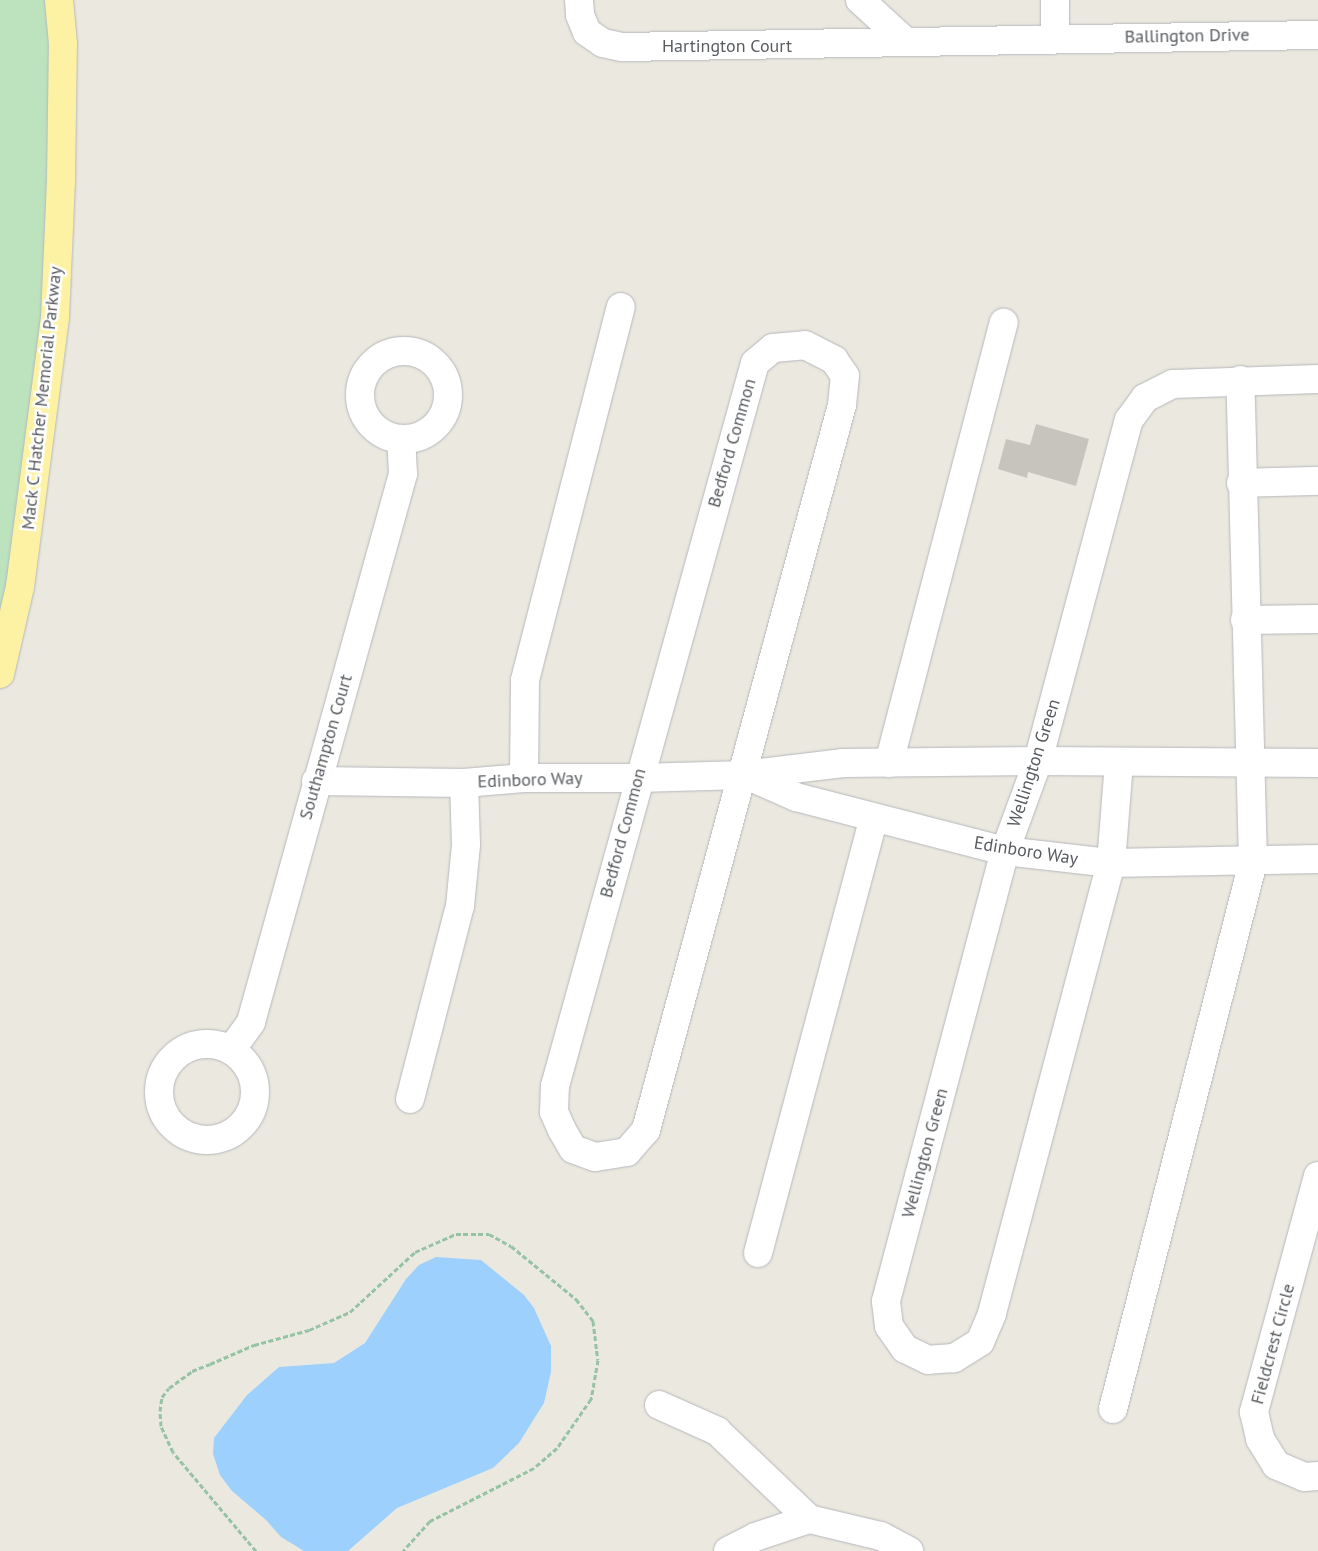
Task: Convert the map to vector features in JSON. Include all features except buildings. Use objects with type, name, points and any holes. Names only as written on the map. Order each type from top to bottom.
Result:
[{"type":"main road","name":"Mack C Hatcher Memorial Parkway","points":[[0,674],[20,587],[55,318],[61,182],[63,44],[59,0]]},
{"type":"street","name":"Hartington Court","points":[[579,0],[580,14],[587,32],[603,43],[622,47],[864,45],[905,41],[1055,38]]},
{"type":"street","points":[[860,0],[905,41]]},
{"type":"street","points":[[1055,0],[1055,38]]},
{"type":"street","name":"Ballington Drive","points":[[1055,38],[1318,35]]},
{"type":"street","points":[[524,778],[525,680],[621,307]]},
{"type":"street","points":[[889,763],[1004,323]]},
{"type":"street","name":"Bedford Common","points":[[805,345],[834,360],[845,376],[842,405],[744,774],[646,1130],[627,1152],[595,1157],[573,1149],[554,1112],[555,1086],[638,778],[755,363],[773,348],[805,345]]},
{"type":"street","name":"Wellington Green","points":[[1119,762],[1111,863],[992,1314],[980,1342],[954,1358],[928,1360],[905,1349],[888,1326],[886,1301],[1005,852],[1038,761],[1129,420],[1145,398],[1173,384],[1240,380],[1318,379]]},
{"type":"street","points":[[1113,1409],[1253,862],[1248,764],[1240,380]]},
{"type":"street","name":"Southampton Court","points":[[231,1050],[251,1022],[316,781],[403,474],[401,439]]},
{"type":"street","points":[[1241,483],[1318,480]]},
{"type":"street","points":[[1245,620],[1318,619]]},
{"type":"street","name":"Edinboro Way","points":[[316,781],[464,783],[524,778],[638,778],[744,774],[843,764],[889,763],[1038,761],[1318,763]]},
{"type":"street","name":"Edinboro Way","points":[[744,774],[796,797],[1005,852],[1111,863],[1253,862],[1318,859]]},
{"type":"street","points":[[410,1100],[460,906],[466,845],[464,783]]},
{"type":"street","points":[[758,1253],[874,818]]},
{"type":"street","name":"Fieldcrest Circle","points":[[1318,1176],[1254,1412],[1260,1439],[1276,1465],[1304,1477],[1318,1476]]},
{"type":"street","points":[[659,1405],[717,1431],[809,1519],[881,1536],[909,1551]]},
{"type":"street","points":[[728,1551],[755,1537],[809,1519]]},
{"type":"path","points":[[256,1551],[173,1452],[160,1419],[162,1397],[165,1392],[192,1371],[254,1345],[309,1330],[350,1312],[415,1252],[456,1234],[489,1234],[511,1246],[576,1299],[594,1321],[598,1360],[591,1399],[557,1448],[534,1468],[430,1521],[403,1551]]},
{"type":"green space","points":[[0,0],[59,0],[61,182],[0,674]]},
{"type":"water","points":[[436,1257],[481,1260],[524,1295],[534,1308],[551,1346],[551,1372],[544,1403],[519,1443],[493,1468],[397,1508],[348,1551],[304,1551],[281,1537],[266,1520],[232,1491],[220,1475],[213,1454],[214,1438],[247,1395],[279,1367],[334,1363],[365,1343],[406,1279],[419,1265]]}]
